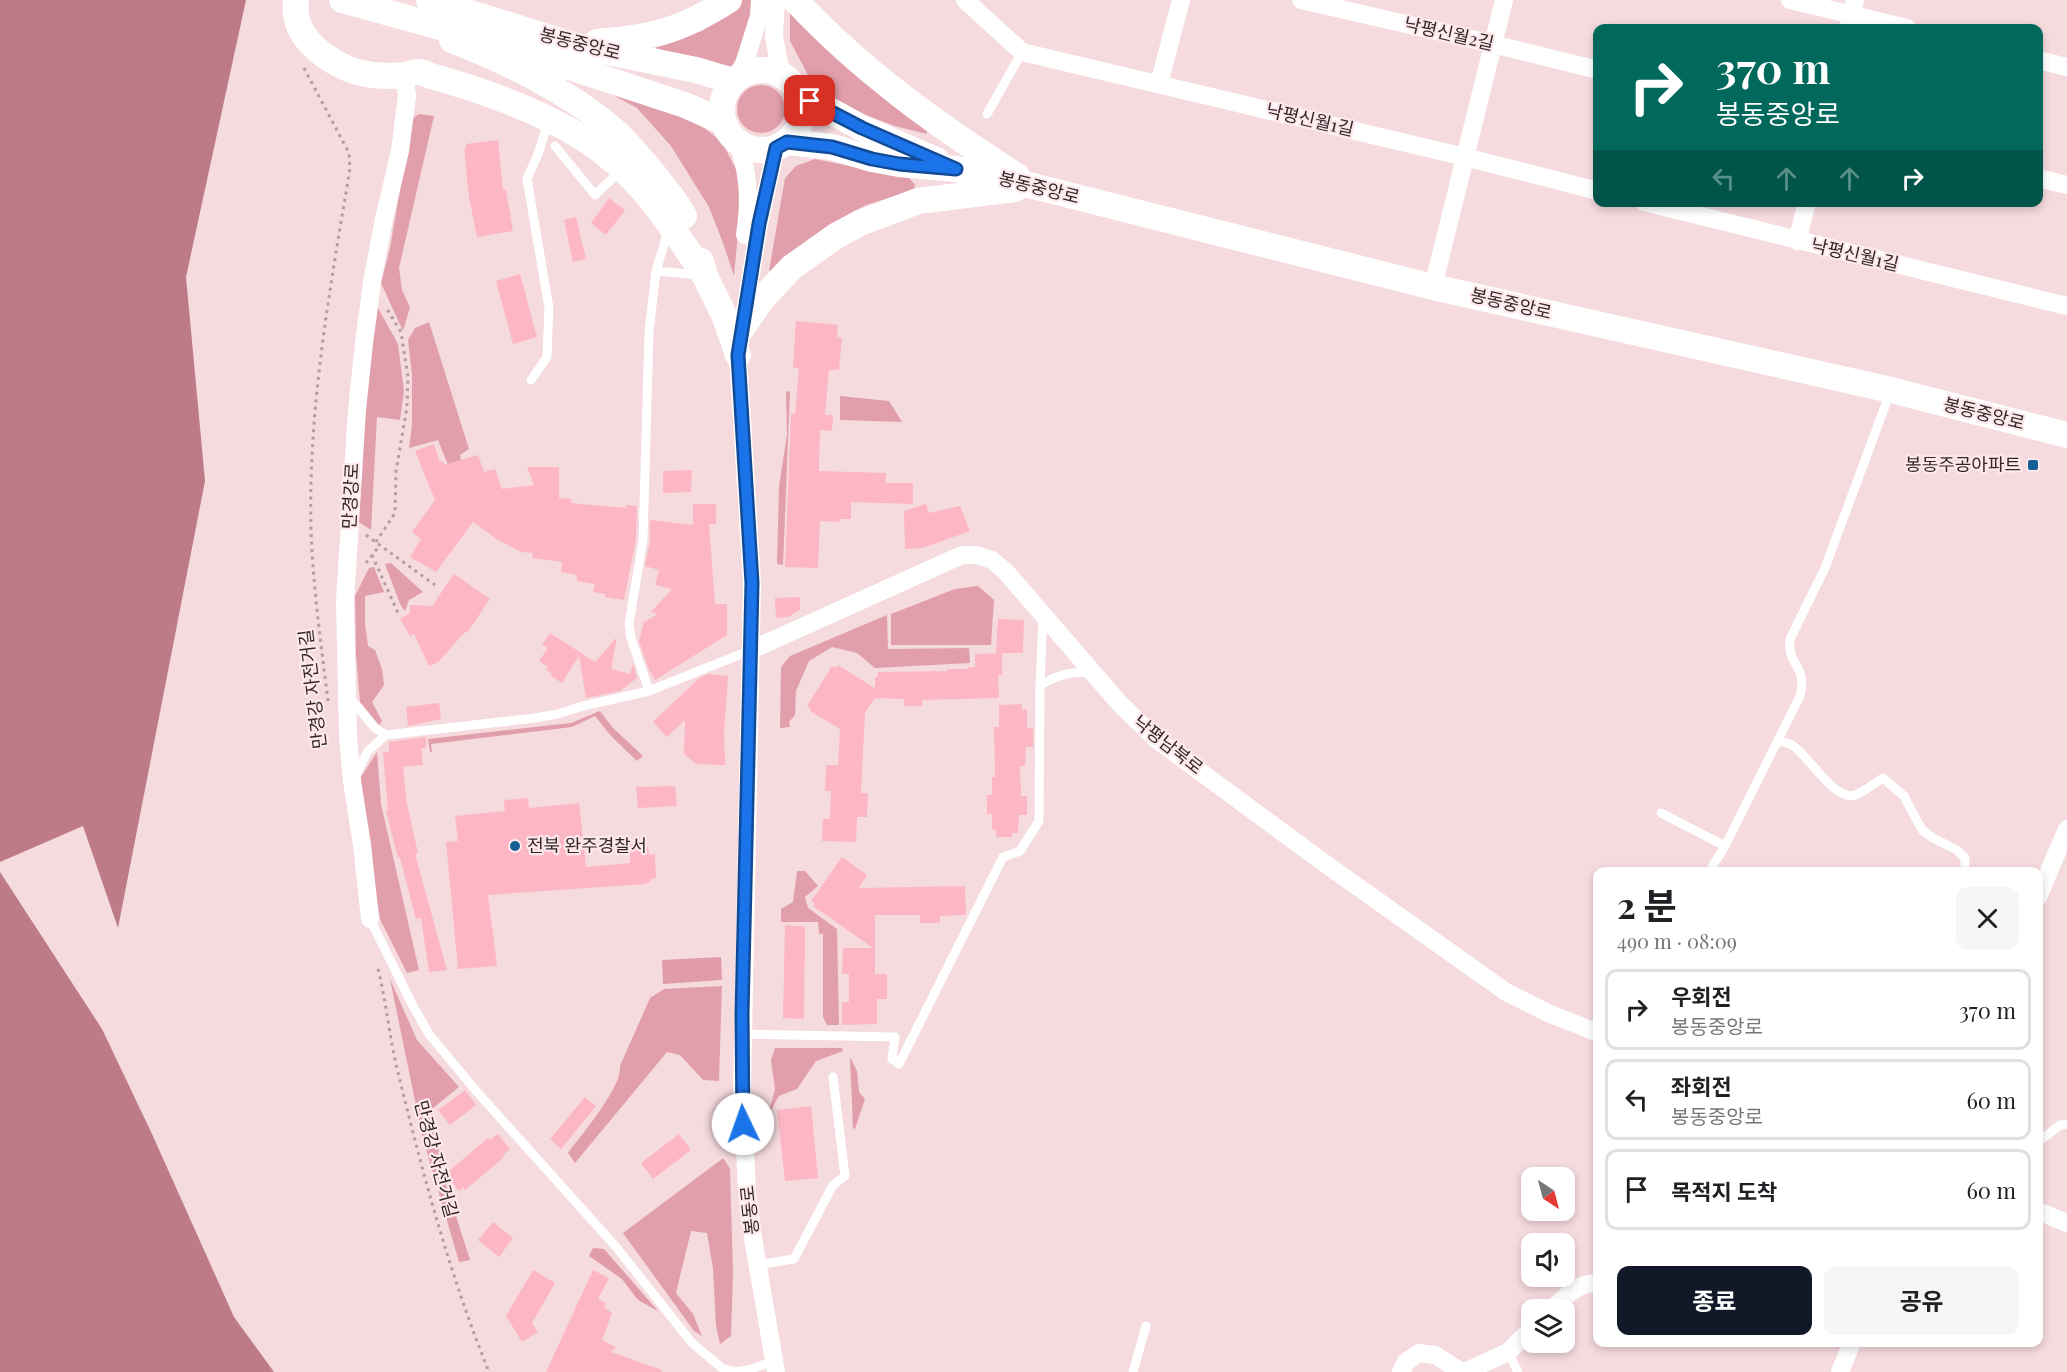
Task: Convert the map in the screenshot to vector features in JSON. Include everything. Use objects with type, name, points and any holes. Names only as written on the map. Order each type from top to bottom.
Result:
[{"type":"street","points":[[296,0],[296,15],[305,36],[321,53],[349,68],[372,75],[411,73],[478,90],[540,115],[586,141],[623,168],[666,217],[705,276],[725,317],[738,355]]},
{"type":"street","points":[[342,0],[446,22],[482,52],[575,101],[610,127],[634,150],[682,212],[695,241],[705,276]]},
{"type":"street","points":[[573,45],[640,38],[665,32],[685,25],[729,0]]},
{"type":"street","points":[[738,143],[729,134],[723,122],[721,108],[725,93],[737,78],[759,16],[760,0]]},
{"type":"street","points":[[776,0],[774,36],[782,74]]},
{"type":"street","points":[[795,0],[821,28],[904,99],[945,129],[1033,186]]},
{"type":"street","points":[[965,0],[1022,52]]},
{"type":"street","points":[[1159,84],[1181,0]]},
{"type":"street","name":"낙평신월2길","points":[[1301,0],[1593,69]]},
{"type":"street","points":[[1433,287],[1504,0]]},
{"type":"street","points":[[1790,0],[1890,24]]},
{"type":"street","points":[[411,73],[446,22]]},
{"type":"street","points":[[446,22],[470,61],[540,115]]},
{"type":"street","name":"봉동중앙로","points":[[446,22],[737,78],[754,70],[768,70],[782,74],[800,94],[820,107],[956,169]]},
{"type":"street","name":"봉동중앙로","points":[[446,22],[484,39],[685,105],[723,122]]},
{"type":"street","name":"낙평신월1길","points":[[1022,52],[1593,190]]},
{"type":"street","points":[[2043,61],[2067,67]]},
{"type":"street","name":"만경강로","points":[[370,919],[363,845],[352,781],[346,694],[345,601],[357,410],[372,282],[400,151],[411,73]]},
{"type":"street","points":[[782,145],[796,132],[801,120],[803,107],[800,94]]},
{"type":"street","name":"봉동중앙로","points":[[738,143],[756,150],[782,145],[832,147],[899,164],[956,169],[1033,186],[1433,287],[1891,390],[2067,435]]},
{"type":"street","name":"봉동로","points":[[738,143],[746,165],[749,211],[734,301],[742,328]]},
{"type":"street","name":"봉동로","points":[[775,1367],[757,1265],[747,1191],[745,1151],[742,1034],[752,583],[738,355],[759,224],[782,145]]},
{"type":"street","points":[[2043,179],[2067,185]]},
{"type":"street","points":[[742,328],[762,299],[792,267],[836,236],[860,223],[918,201],[1033,186]]},
{"type":"street","name":"낙평신월1길","points":[[1664,207],[2067,306]]},
{"type":"street","points":[[1797,241],[1806,207]]},
{"type":"street","name":"낙평남북로","points":[[751,650],[962,555],[976,555],[992,560],[1043,613],[1135,721],[1156,739],[1506,992],[1548,1013],[1593,1031]]},
{"type":"street","points":[[2043,885],[2067,829]]},
{"type":"street","points":[[2043,1213],[2067,1223]]},
{"type":"street","points":[[1562,1299],[1573,1288],[1593,1283]]},
{"type":"street","points":[[1401,1372],[1406,1362],[1419,1353],[1435,1355],[1463,1372],[1508,1352],[1521,1339]]},
{"type":"street","points":[[1840,1372],[1850,1347]]},
{"type":"lane","points":[[987,114],[1022,52]]},
{"type":"lane","points":[[531,380],[547,357],[549,308],[527,179],[538,154],[540,115]]},
{"type":"lane","points":[[555,146],[595,195],[623,168]]},
{"type":"lane","points":[[649,691],[631,638],[629,624],[643,540],[649,332],[656,272],[666,238],[666,217]]},
{"type":"lane","points":[[656,272],[705,276]]},
{"type":"lane","points":[[1712,867],[1725,846],[1800,696],[1803,682],[1802,672],[1788,652],[1790,639],[1825,568],[1891,390]]},
{"type":"lane","points":[[742,1034],[895,1037],[892,1059],[899,1064],[1004,857],[1020,851],[1039,821],[1043,613]]},
{"type":"lane","points":[[352,781],[368,751],[386,735],[558,714],[649,691],[751,650]]},
{"type":"lane","points":[[1040,685],[1057,675],[1068,672],[1092,672]]},
{"type":"lane","points":[[346,694],[375,728],[386,735]]},
{"type":"lane","points":[[1778,741],[1791,745],[1833,788],[1845,795],[1854,796],[1883,778],[1904,796],[1922,830],[1957,850],[1965,858],[1967,867]]},
{"type":"lane","points":[[1661,813],[1725,846]]},
{"type":"lane","points":[[370,919],[429,1034],[478,1094],[617,1248],[692,1343],[718,1370],[734,1372],[775,1367]]},
{"type":"lane","points":[[757,1265],[794,1260],[833,1185],[845,1176],[833,1077]]},
{"type":"lane","points":[[2043,1138],[2060,1125],[2067,1124]]},
{"type":"lane","points":[[1133,1372],[1146,1326]]},
{"type":"lane","points":[[1508,1352],[1518,1372]]},
{"type":"path","name":"만경강 자전거길","points":[[304,67],[349,153],[350,169],[325,315],[312,479],[313,567],[329,712]]},
{"type":"path","points":[[372,282],[401,332],[408,377],[408,407],[396,471],[395,513],[376,542]]},
{"type":"path","points":[[350,524],[435,585]]},
{"type":"path","points":[[372,555],[398,613]]},
{"type":"path","name":"만경강 자전거길","points":[[378,968],[396,1062],[426,1179],[469,1322],[489,1372]]},
{"type":"shaded area","points":[[0,0],[246,0],[186,277],[205,481],[118,928],[83,826],[0,862]]},
{"type":"shaded area","points":[[742,0],[752,0],[754,6],[736,59],[730,68],[657,49],[655,44],[659,41],[702,31]]},
{"type":"shaded area","points":[[790,5],[926,126],[927,134],[895,126],[842,106],[808,75],[790,41]]},
{"type":"shaded area","points":[[584,79],[644,99],[703,127],[722,142],[739,175],[741,200],[734,276],[709,207],[671,146],[637,108]]},
{"type":"shaded area","points":[[756,85],[766,85],[781,95],[785,109],[781,123],[775,129],[766,133],[756,133],[741,123],[737,114],[737,104],[747,89]]},
{"type":"shaded area","points":[[419,114],[434,116],[399,268],[402,290],[410,307],[403,331],[381,283],[390,248],[412,119]]},
{"type":"shaded area","points":[[815,159],[909,178],[915,185],[914,190],[866,205],[832,223],[801,245],[775,269],[769,271],[785,178],[796,166]]},
{"type":"shaded area","points":[[378,308],[398,344],[404,391],[400,420],[377,417],[371,530],[359,522],[359,511],[364,400]]},
{"type":"shaded area","points":[[429,322],[469,449],[460,455],[463,475],[460,495],[438,440],[409,448],[412,425],[412,374],[408,340],[415,328]]},
{"type":"shaded area","points":[[786,391],[790,392],[783,565],[777,564],[779,486],[787,435]]},
{"type":"shaded area","points":[[840,396],[889,401],[902,422],[840,420]]},
{"type":"shaded area","points":[[391,563],[423,592],[409,600],[405,611],[400,604],[385,564]]},
{"type":"shaded area","points":[[374,567],[384,592],[365,596],[365,624],[368,646],[375,650],[382,669],[384,685],[372,702],[382,721],[379,725],[360,702],[356,655],[355,596],[369,568]]},
{"type":"shaded area","points":[[978,586],[994,600],[991,645],[891,645],[891,614],[955,589]]},
{"type":"shaded area","points":[[887,615],[888,649],[969,648],[970,663],[875,668],[857,653],[832,647],[809,661],[796,691],[795,715],[789,722],[790,727],[780,728],[781,667],[790,656]]},
{"type":"shaded area","points":[[600,711],[612,727],[643,756],[637,761],[611,736],[595,716],[572,727],[431,744],[432,752],[430,752],[428,739],[571,723]]},
{"type":"shaded area","points":[[377,752],[381,804],[419,970],[407,973],[380,919],[359,780]]},
{"type":"shaded area","points":[[797,871],[805,871],[818,886],[805,897],[808,908],[837,929],[839,1025],[827,1025],[823,1017],[823,934],[819,934],[818,922],[781,922],[781,909],[793,902]]},
{"type":"shaded area","points":[[0,872],[102,1029],[234,1317],[274,1372],[0,1372]]},
{"type":"shaded area","points":[[721,957],[722,980],[663,984],[662,960]]},
{"type":"shaded area","points":[[390,979],[417,1040],[459,1087],[432,1109],[443,1175],[470,1260],[459,1262],[422,1135]]},
{"type":"shaded area","points":[[722,986],[719,1081],[703,1080],[680,1055],[667,1052],[575,1163],[568,1153],[615,1086],[620,1066],[650,998],[664,989]]},
{"type":"shaded area","points":[[775,1048],[842,1048],[843,1051],[816,1061],[797,1089],[779,1096],[768,1115],[775,1089],[771,1060]]},
{"type":"shaded area","points":[[850,1057],[857,1071],[859,1092],[865,1099],[855,1129],[853,1128]]},
{"type":"shaded area","points":[[722,1159],[730,1169],[733,1273],[731,1336],[720,1344],[716,1326],[713,1269],[707,1233],[691,1231],[676,1293],[693,1314],[702,1336],[694,1331],[623,1233]]},
{"type":"shaded area","points":[[593,1248],[604,1249],[658,1311],[638,1300],[622,1279],[589,1256]]},
{"type":"building","points":[[498,140],[503,190],[506,190],[513,231],[477,237],[469,197],[464,149],[466,149],[466,144]]},
{"type":"building","points":[[609,198],[625,210],[606,235],[591,223]]},
{"type":"building","points":[[576,217],[586,259],[573,262],[564,220]]},
{"type":"building","points":[[520,274],[537,337],[513,344],[496,281]]},
{"type":"building","points":[[796,321],[838,325],[837,337],[842,338],[839,370],[829,370],[825,415],[833,415],[832,431],[820,430],[819,471],[886,473],[886,483],[913,483],[913,504],[851,502],[851,519],[840,519],[840,522],[820,521],[818,568],[785,567],[791,414],[795,414],[799,368],[793,368]]},
{"type":"building","points":[[434,444],[440,462],[443,461],[444,465],[478,455],[484,472],[495,469],[502,489],[534,485],[527,467],[559,467],[559,498],[572,499],[571,503],[626,508],[626,505],[637,506],[636,539],[624,600],[605,597],[605,594],[593,592],[595,584],[577,581],[577,575],[561,572],[562,562],[532,558],[533,553],[521,552],[495,538],[473,522],[436,572],[410,557],[421,539],[412,532],[435,500],[415,451]]},
{"type":"building","points":[[692,470],[691,492],[663,493],[663,471]]},
{"type":"building","points":[[693,504],[716,504],[716,524],[709,524],[715,604],[727,604],[727,635],[655,680],[639,641],[644,622],[658,614],[651,612],[672,589],[655,585],[659,570],[645,566],[650,541],[650,520],[693,525]]},
{"type":"building","points":[[926,504],[929,513],[960,506],[970,531],[922,548],[905,549],[904,511]]},
{"type":"building","points":[[454,574],[490,599],[467,633],[465,632],[438,662],[429,666],[414,634],[410,636],[400,619],[410,613],[410,605],[432,606]]},
{"type":"building","points":[[800,597],[800,610],[788,617],[776,618],[775,598]]},
{"type":"building","points":[[998,619],[1024,620],[1023,653],[996,653]]},
{"type":"building","points":[[550,633],[595,662],[617,637],[611,669],[630,674],[633,664],[637,678],[620,691],[586,698],[579,656],[562,683],[550,675],[552,673],[546,670],[548,667],[539,661],[548,648],[542,645]]},
{"type":"building","points":[[1002,653],[1002,675],[998,675],[999,698],[922,700],[922,706],[904,706],[904,699],[875,698],[865,712],[861,793],[868,793],[867,817],[857,817],[856,842],[822,841],[823,819],[830,819],[831,791],[825,791],[826,765],[838,765],[840,729],[810,711],[811,709],[807,706],[832,666],[836,668],[838,665],[875,688],[875,677],[878,677],[878,672],[968,669],[968,667],[975,667],[975,654]]},
{"type":"building","points":[[708,674],[728,676],[724,733],[725,765],[696,764],[684,754],[685,720],[667,737],[653,722],[698,679]]},
{"type":"building","points":[[439,703],[441,719],[408,726],[406,707]]},
{"type":"building","points":[[1022,704],[1022,710],[1027,709],[1027,728],[1033,728],[1033,747],[1026,747],[1025,766],[1020,766],[1021,796],[1027,796],[1027,815],[1019,815],[1018,833],[1012,833],[1012,837],[996,837],[996,831],[992,829],[992,814],[987,814],[987,795],[992,795],[992,777],[995,777],[994,727],[999,727],[999,705]]},
{"type":"building","points":[[426,737],[426,748],[421,748],[423,765],[403,767],[407,804],[418,853],[415,854],[447,970],[429,972],[421,918],[416,919],[386,811],[388,811],[383,752],[389,752],[389,742]]},
{"type":"building","points":[[675,786],[677,806],[638,808],[636,787]]},
{"type":"building","points":[[528,798],[529,808],[579,803],[586,867],[630,863],[629,844],[648,846],[649,855],[655,854],[656,878],[644,884],[488,895],[497,966],[458,969],[446,842],[458,841],[455,816],[505,811],[504,800]]},
{"type":"building","points":[[842,857],[867,875],[859,888],[965,886],[966,915],[940,916],[940,923],[920,923],[920,915],[875,915],[875,974],[887,974],[887,999],[877,999],[877,1024],[842,1025],[842,1002],[849,1002],[849,974],[842,974],[843,948],[873,948],[813,906],[815,904],[811,901]]},
{"type":"building","points":[[785,925],[805,927],[804,1019],[783,1018]]},
{"type":"building","points":[[465,1090],[476,1105],[450,1125],[438,1110]]},
{"type":"building","points":[[585,1097],[596,1106],[561,1149],[550,1139]]},
{"type":"building","points":[[811,1106],[818,1178],[785,1181],[777,1110]]},
{"type":"building","points":[[498,1134],[510,1149],[503,1155],[504,1157],[465,1190],[463,1187],[459,1191],[447,1176],[451,1173],[449,1171],[488,1138],[490,1140]]},
{"type":"building","points":[[679,1134],[691,1150],[653,1179],[641,1163]]},
{"type":"building","points":[[493,1222],[513,1238],[499,1257],[478,1240]]},
{"type":"building","points":[[533,1270],[555,1283],[532,1323],[538,1332],[522,1342],[506,1316]]},
{"type":"building","points":[[593,1270],[609,1278],[598,1299],[606,1303],[604,1307],[612,1313],[602,1340],[616,1347],[611,1352],[662,1370],[661,1372],[546,1372]]},
{"type":"place","name":"봉동주공아파트","points":[[2033,465]]},
{"type":"place","name":"전북 완주경찰서","points":[[515,846]]},
{"type":"route","points":[[743,1124],[742,1014],[752,583],[738,355],[766,191],[776,148],[787,142],[832,147],[899,164],[956,169],[834,115],[810,101]]}]
